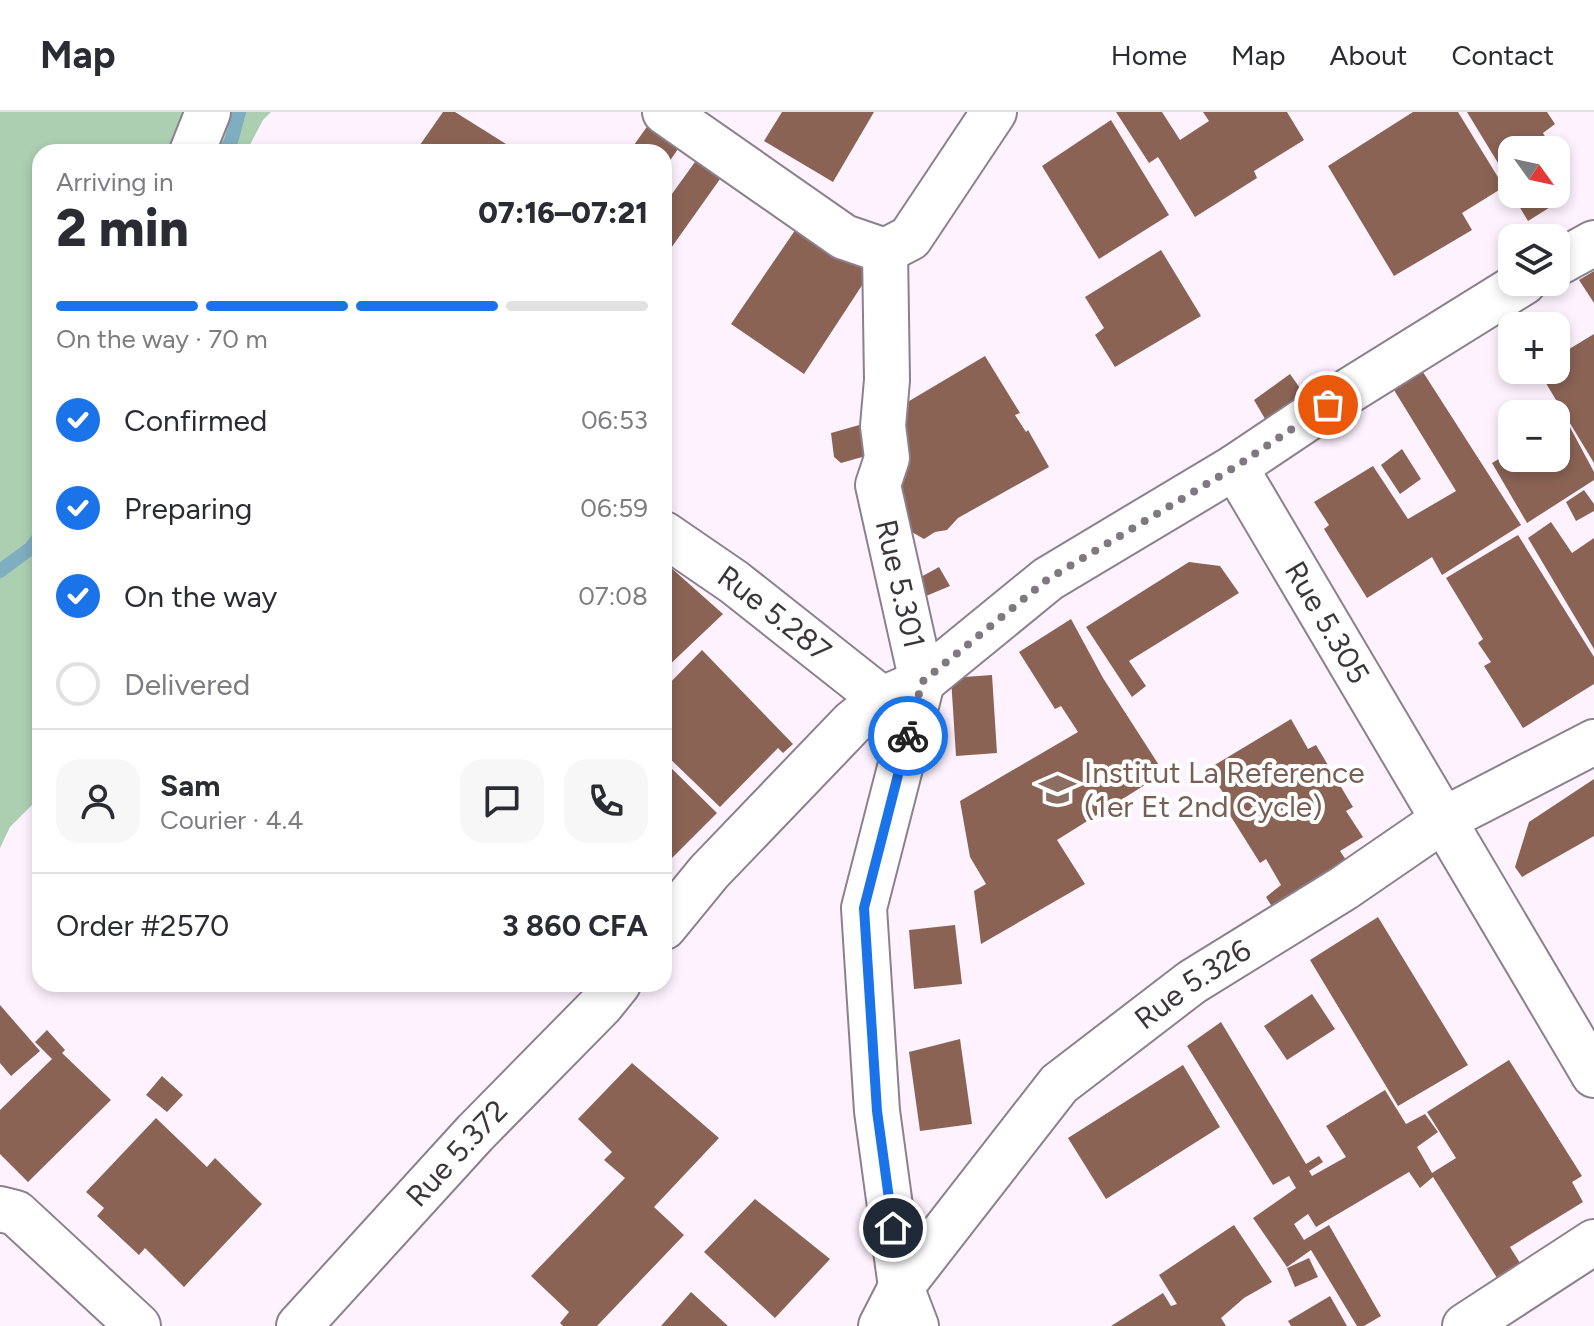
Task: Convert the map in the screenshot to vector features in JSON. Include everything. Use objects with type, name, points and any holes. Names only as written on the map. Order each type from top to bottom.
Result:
[{"type":"street","points":[[195,144],[208,112]]},
{"type":"street","points":[[665,112],[844,237],[885,251],[910,238],[994,112]]},
{"type":"street","points":[[1570,256],[1594,243]]},
{"type":"street","name":"Rue 5.301","points":[[885,251],[887,380],[883,426],[887,458],[878,485],[922,682],[864,908],[877,1111],[909,1307]]},
{"type":"street","points":[[672,917],[709,872],[852,723],[882,699],[922,682],[1048,579],[1235,467],[1502,296]]},
{"type":"street","name":"Rue 5.305","points":[[1235,467],[1594,1075]]},
{"type":"street","name":"Rue 5.287","points":[[672,539],[734,582],[882,699]]},
{"type":"street","name":"Rue 5.326","points":[[881,1326],[909,1307],[1059,1084],[1192,982],[1344,888],[1443,820],[1594,742]]},
{"type":"street","name":"Rue 5.372","points":[[299,1326],[475,1133],[612,992]]},
{"type":"street","points":[[0,1209],[16,1213],[138,1326]]},
{"type":"street","points":[[1465,1326],[1594,1242]]},
{"type":"green space","points":[[0,112],[271,112],[250,144],[32,144],[32,805],[10,827],[0,848]]},
{"type":"building","points":[[443,112],[455,112],[506,144],[421,144]]},
{"type":"building","points":[[782,112],[874,112],[833,182],[764,141]]},
{"type":"building","points":[[1116,112],[1162,112],[1180,140],[1209,121],[1203,112],[1287,112],[1304,140],[1254,171],[1257,178],[1195,217],[1158,157],[1149,163]]},
{"type":"building","points":[[1413,112],[1458,112],[1498,177],[1498,191],[1462,213],[1472,230],[1394,276],[1328,166]]},
{"type":"building","points":[[1467,112],[1547,112],[1555,124],[1543,133],[1545,136],[1498,136],[1498,163]]},
{"type":"building","points":[[1111,120],[1169,215],[1099,259],[1042,166]]},
{"type":"building","points":[[651,121],[683,142],[672,158],[672,144],[635,144]]},
{"type":"building","points":[[700,155],[725,172],[672,247],[672,194]]},
{"type":"building","points":[[1520,208],[1549,208],[1528,221]]},
{"type":"building","points":[[800,223],[872,270],[804,374],[731,324]]},
{"type":"building","points":[[1161,250],[1201,316],[1115,367],[1095,335],[1104,328],[1085,297]]},
{"type":"building","points":[[1594,271],[1594,303],[1579,280]]},
{"type":"building","points":[[1594,334],[1594,463],[1570,423],[1570,400],[1556,400],[1546,384],[1570,384],[1570,349]]},
{"type":"building","points":[[985,356],[1020,413],[1015,415],[1026,432],[1028,430],[1049,467],[958,518],[947,530],[935,532],[924,539],[910,531],[903,507],[889,413]]},
{"type":"building","points":[[1423,372],[1521,525],[1442,575],[1432,557],[1367,598],[1324,529],[1329,525],[1314,502],[1373,466],[1408,519],[1456,491],[1394,390]]},
{"type":"building","points":[[1290,374],[1307,398],[1268,424],[1254,400]]},
{"type":"building","points":[[870,422],[880,452],[841,463],[834,457],[831,433]]},
{"type":"building","points":[[1570,427],[1594,472],[1594,480],[1527,523],[1492,463],[1498,459],[1498,472],[1570,472]]},
{"type":"building","points":[[1402,449],[1421,479],[1400,494],[1381,465]]},
{"type":"building","points":[[1584,490],[1594,504],[1594,511],[1576,521],[1566,502]]},
{"type":"building","points":[[1551,522],[1572,553],[1594,538],[1594,649],[1528,538]]},
{"type":"building","points":[[1518,535],[1594,657],[1594,684],[1523,728],[1484,666],[1491,662],[1478,643],[1483,639],[1446,578]]},
{"type":"building","points":[[1189,562],[1220,566],[1239,593],[1129,661],[1146,686],[1132,697],[1086,627]]},
{"type":"building","points":[[939,567],[950,586],[926,596],[919,578]]},
{"type":"building","points":[[672,569],[723,614],[672,662]]},
{"type":"building","points":[[1071,619],[1103,678],[1164,773],[1057,840],[1085,884],[981,944],[974,891],[986,884],[970,857],[960,801],[1078,732],[1061,706],[1055,709],[1019,652]]},
{"type":"building","points":[[702,650],[793,744],[783,753],[778,748],[720,807],[672,761],[672,681]]},
{"type":"building","points":[[992,675],[997,753],[956,756],[951,678]]},
{"type":"building","points":[[1291,719],[1308,749],[1316,745],[1353,807],[1346,811],[1363,837],[1340,851],[1352,869],[1277,915],[1266,897],[1281,885],[1266,859],[1260,863],[1223,804],[1227,799],[1208,769]]},
{"type":"building","points":[[672,769],[717,813],[672,858]]},
{"type":"building","points":[[1594,779],[1594,836],[1522,877],[1515,867],[1529,822]]},
{"type":"building","points":[[1378,917],[1468,1065],[1398,1106],[1310,960]]},
{"type":"building","points":[[955,925],[962,984],[914,989],[909,930]]},
{"type":"building","points":[[1312,994],[1335,1029],[1287,1060],[1264,1026]]},
{"type":"building","points":[[0,1005],[40,1051],[11,1076],[0,1063]]},
{"type":"building","points":[[1221,1022],[1306,1164],[1319,1156],[1323,1162],[1309,1171],[1312,1176],[1346,1157],[1326,1126],[1385,1090],[1406,1124],[1425,1114],[1438,1132],[1417,1147],[1432,1173],[1456,1158],[1427,1112],[1509,1060],[1582,1176],[1572,1182],[1583,1202],[1510,1247],[1522,1266],[1499,1281],[1433,1177],[1420,1188],[1409,1172],[1316,1227],[1308,1214],[1294,1224],[1304,1240],[1329,1225],[1381,1316],[1364,1326],[1357,1326],[1311,1250],[1287,1267],[1253,1218],[1296,1188],[1289,1176],[1273,1185],[1187,1046]]},
{"type":"building","points":[[47,1030],[65,1050],[62,1053],[111,1100],[28,1182],[0,1154],[0,1110],[52,1059],[35,1042]]},
{"type":"building","points":[[960,1039],[972,1124],[920,1131],[909,1052]]},
{"type":"building","points":[[632,1063],[719,1138],[654,1207],[684,1235],[597,1326],[563,1326],[560,1323],[569,1312],[531,1276],[625,1178],[604,1160],[612,1152],[578,1119]]},
{"type":"building","points":[[1183,1065],[1220,1127],[1106,1199],[1068,1138]]},
{"type":"building","points":[[162,1076],[183,1095],[167,1112],[146,1095]]},
{"type":"building","points":[[156,1118],[207,1167],[215,1158],[262,1204],[184,1287],[145,1248],[139,1255],[97,1216],[104,1208],[86,1192]]},
{"type":"building","points":[[755,1199],[830,1259],[775,1318],[704,1252]]},
{"type":"building","points":[[1234,1225],[1272,1282],[1244,1298],[1221,1318],[1226,1326],[1111,1326],[1163,1293],[1171,1306],[1177,1304],[1159,1275]]},
{"type":"building","points":[[1309,1258],[1318,1277],[1295,1287],[1287,1268]]},
{"type":"building","points":[[691,1292],[728,1326],[661,1326]]},
{"type":"building","points":[[1330,1296],[1347,1326],[1291,1326],[1288,1321]]},
{"type":"waterway","points":[[230,144],[239,112]]},
{"type":"waterway","points":[[0,571],[32,547]]},
{"type":"way so far","points":[[908,736],[922,682],[1048,579],[1235,467],[1328,405]]},
{"type":"place","name":"Institut La Reference (1er Et 2nd Cycle)","points":[[1058,790]]},
{"type":"route","points":[[893,1228],[877,1111],[864,908],[908,736]]}]
